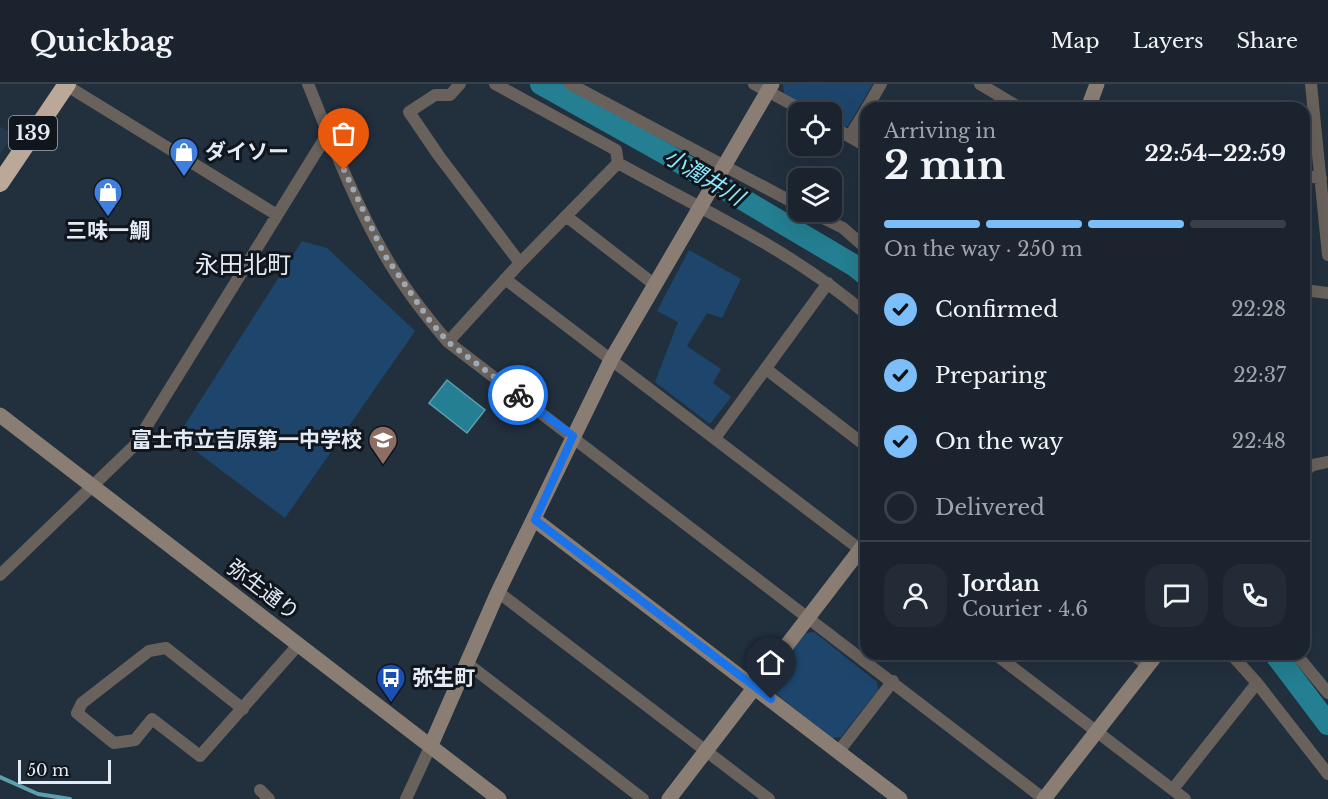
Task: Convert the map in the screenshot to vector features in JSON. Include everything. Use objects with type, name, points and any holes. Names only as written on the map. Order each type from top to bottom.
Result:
[{"type":"highway","name":"139","points":[[0,183],[66,84]]},
{"type":"street","points":[[66,84],[277,215]]},
{"type":"street","points":[[308,84],[369,225],[384,254],[430,321],[448,342],[860,657]]},
{"type":"street","points":[[460,84],[450,95],[435,95],[409,112],[439,156],[520,263]]},
{"type":"street","points":[[495,84],[616,150],[618,163]]},
{"type":"street","points":[[570,84],[788,200]]},
{"type":"street","points":[[870,102],[881,84]]},
{"type":"street","points":[[981,84],[1010,102]]},
{"type":"street","points":[[1090,102],[1097,84]]},
{"type":"street","points":[[1311,84],[1328,255]]},
{"type":"street","points":[[406,799],[468,664],[498,592],[611,360],[724,167],[765,87],[790,102]]},
{"type":"street","points":[[850,136],[860,119]]},
{"type":"street","points":[[842,132],[860,142]]},
{"type":"street","points":[[0,575],[135,445],[328,133]]},
{"type":"street","points":[[448,342],[520,263],[618,163]]},
{"type":"street","points":[[618,163],[771,246],[828,284],[860,309]]},
{"type":"street","points":[[1310,177],[1321,178]]},
{"type":"street","points":[[566,216],[655,285]]},
{"type":"street","points":[[831,222],[843,228],[860,243]]},
{"type":"street","points":[[505,279],[860,545]]},
{"type":"street","points":[[715,438],[828,284]]},
{"type":"street","points":[[1310,291],[1328,293]]},
{"type":"street","points":[[766,369],[860,441]]},
{"type":"street","name":"弥生通り","points":[[0,415],[500,799]]},
{"type":"street","points":[[1310,467],[1328,462]]},
{"type":"street","points":[[535,520],[900,799]]},
{"type":"street","points":[[669,799],[754,686],[860,553]]},
{"type":"street","points":[[498,592],[769,799]]},
{"type":"street","points":[[243,709],[166,648],[149,651],[82,703],[77,713],[114,743],[135,740],[152,719],[200,756],[243,709],[299,644]]},
{"type":"street","points":[[864,660],[1044,799],[1153,660]]},
{"type":"street","points":[[1003,660],[1185,799]]},
{"type":"street","points":[[1236,660],[1328,774]]},
{"type":"street","points":[[1301,660],[1328,693]]},
{"type":"street","points":[[468,664],[643,799]]},
{"type":"street","points":[[838,751],[892,681]]},
{"type":"street","points":[[1173,789],[1257,683]]},
{"type":"street","points":[[260,790],[270,799]]},
{"type":"shaded area","points":[[783,84],[873,84],[862,102],[860,102],[848,126],[842,128],[842,102],[798,102],[784,94]]},
{"type":"shaded area","points":[[0,126],[13,135],[0,154]]},
{"type":"shaded area","points":[[302,241],[327,248],[415,331],[285,518],[177,437]]},
{"type":"shaded area","points":[[689,250],[741,279],[722,318],[707,313],[687,346],[721,369],[713,383],[731,397],[710,424],[655,382],[678,322],[657,311]]},
{"type":"shaded area","points":[[447,380],[485,410],[467,433],[429,403]]},
{"type":"shaded area","points":[[814,632],[877,682],[878,690],[841,737],[832,738],[770,689],[769,680],[806,633]]},
{"type":"waterway","name":"小潤井川","points":[[541,84],[666,154],[860,270]]},
{"type":"waterway","name":"小潤井川","points":[[1280,660],[1328,724]]},
{"type":"waterway","points":[[0,777],[38,794],[70,799]]},
{"type":"way so far","points":[[344,170],[384,254],[430,321],[448,342],[518,395]]},
{"type":"place","name":"ダイソー","points":[[184,178]]},
{"type":"place","name":"三味一鯛","points":[[108,218]]},
{"type":"place","name":"富士市立吉原第一中学校","points":[[383,466]]},
{"type":"place","name":"弥生町","points":[[391,704]]},
{"type":"district","name":"永田北町","points":[[243,264]]},
{"type":"route","points":[[518,395],[573,436],[535,520],[771,699]]}]
